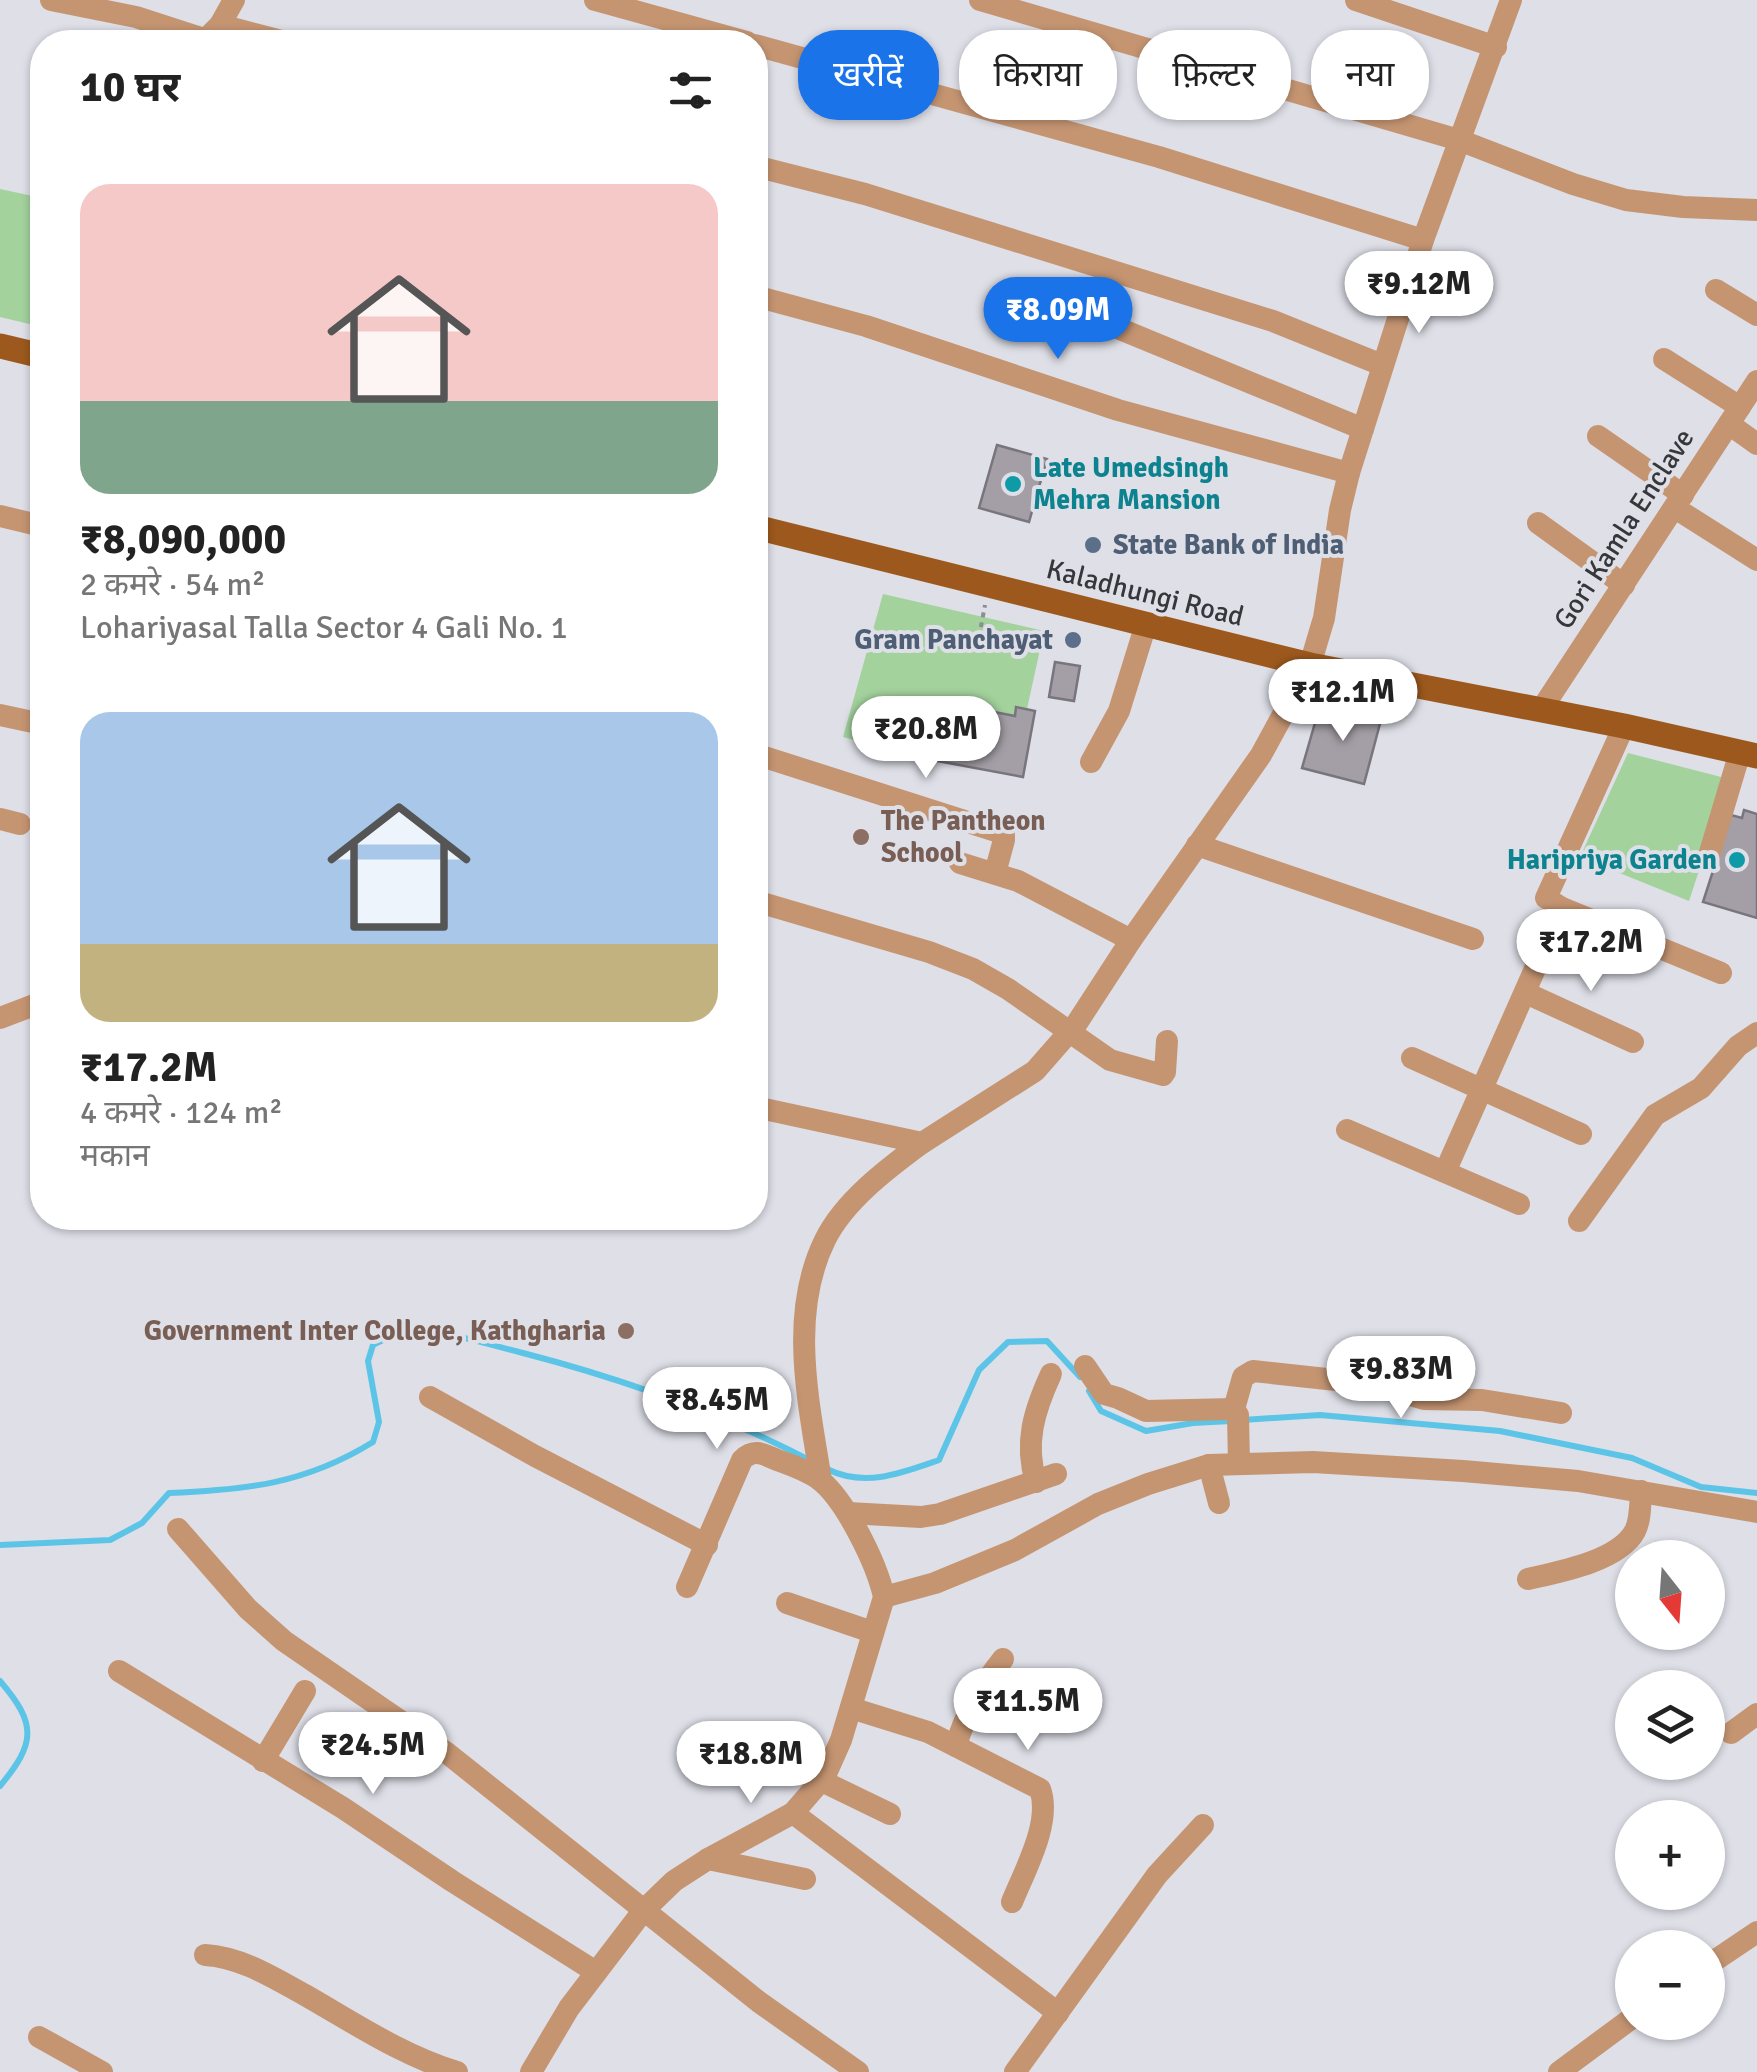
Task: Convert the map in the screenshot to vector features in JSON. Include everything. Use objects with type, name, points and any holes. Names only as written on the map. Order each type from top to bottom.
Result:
[{"type":"main road","points":[[0,346],[30,353]]},
{"type":"main road","name":"Kaladhungi Road","points":[[768,530],[1310,665],[1751,751]]},
{"type":"street","points":[[51,0],[187,30]]},
{"type":"street","points":[[214,30],[234,0]]},
{"type":"street","points":[[595,0],[704,30]]},
{"type":"street","points":[[980,0],[1459,140],[1626,200],[1684,208],[1757,210]]},
{"type":"street","points":[[1356,0],[1496,47]]},
{"type":"street","points":[[821,1481],[809,1408],[804,1320],[810,1281],[826,1238],[856,1198],[886,1170],[1035,1072],[1069,1032],[1261,755],[1310,665],[1324,618],[1349,473],[1422,240],[1512,0]]},
{"type":"street","points":[[768,48],[1160,157],[1422,240]]},
{"type":"street","points":[[768,169],[866,194],[1273,321],[1382,365]]},
{"type":"street","points":[[1716,290],[1757,315]]},
{"type":"street","points":[[768,300],[866,326],[1118,410],[1349,473]]},
{"type":"street","points":[[1103,322],[1363,429]]},
{"type":"street","points":[[1664,360],[1735,416],[1757,444]]},
{"type":"street","name":"Gori Kamla Enclave","points":[[1542,710],[1757,382]]},
{"type":"street","points":[[1598,436],[1757,560]]},
{"type":"street","points":[[0,516],[30,523]]},
{"type":"street","points":[[1538,523],[1624,585]]},
{"type":"street","points":[[1091,762],[1119,711],[1146,624]]},
{"type":"street","points":[[0,715],[30,721]]},
{"type":"street","points":[[1624,726],[1546,896],[1562,908],[1720,974]]},
{"type":"street","points":[[1709,856],[1751,751]]},
{"type":"street","points":[[768,758],[1000,832],[1004,840],[995,873]]},
{"type":"street","points":[[1197,845],[1473,939]]},
{"type":"street","points":[[960,863],[1018,881],[1131,940]]},
{"type":"street","points":[[768,905],[973,969],[1008,988],[1110,1060],[1163,1075],[1167,1042]]},
{"type":"street","points":[[1444,1172],[1562,908]]},
{"type":"street","points":[[1526,993],[1633,1042]]},
{"type":"street","points":[[0,1018],[30,1007]]},
{"type":"street","points":[[1579,1221],[1655,1114],[1701,1088],[1738,1046],[1757,1033]]},
{"type":"street","points":[[1412,1058],[1581,1134]]},
{"type":"street","points":[[768,1110],[922,1143]]},
{"type":"street","points":[[1347,1130],[1518,1204]]},
{"type":"street","points":[[1085,1366],[1104,1394],[1146,1410],[1237,1419]]},
{"type":"street","points":[[1239,1464],[1237,1419],[1243,1377],[1253,1371],[1374,1384],[1414,1398],[1482,1400],[1561,1413]]},
{"type":"street","points":[[848,1514],[921,1517],[976,1503],[1046,1478],[1029,1445],[1039,1400],[1051,1374]]},
{"type":"street","points":[[430,1397],[707,1545]]},
{"type":"street","points":[[531,2072],[569,2008],[643,1912],[674,1881],[794,1812],[822,1781],[841,1740],[884,1597],[848,1514],[821,1481],[757,1452],[742,1460],[688,1587]]},
{"type":"street","points":[[884,1597],[935,1583],[1015,1550],[1098,1504],[1209,1466],[1312,1462],[1464,1470],[1578,1480],[1757,1512]]},
{"type":"street","points":[[1209,1466],[1219,1503]]},
{"type":"street","points":[[1528,1580],[1576,1568],[1621,1546],[1633,1535],[1638,1523],[1641,1492]]},
{"type":"street","points":[[178,1529],[248,1609],[284,1640],[447,1753],[759,2002],[826,2063],[858,2072]]},
{"type":"street","points":[[787,1603],[872,1632]]},
{"type":"street","points":[[956,1746],[977,1696],[1003,1659]]},
{"type":"street","points":[[119,1672],[342,1808],[596,1972]]},
{"type":"street","points":[[263,1761],[305,1691]]},
{"type":"street","points":[[850,1708],[928,1732],[1042,1792],[1040,1830],[1012,1902]]},
{"type":"street","points":[[1731,1734],[1757,1714]]},
{"type":"street","points":[[822,1781],[890,1814]]},
{"type":"street","points":[[794,1812],[1058,2013]]},
{"type":"street","points":[[1014,2072],[1158,1874],[1203,1825]]},
{"type":"street","points":[[708,1859],[805,1879]]},
{"type":"street","points":[[1725,1954],[1757,1932]]},
{"type":"street","points":[[206,1956],[226,1956],[271,1976],[384,2040],[435,2066],[457,2072]]},
{"type":"street","points":[[1559,2072],[1615,2031]]},
{"type":"street","points":[[38,2037],[102,2072]]},
{"type":"path","points":[[979,637],[988,585]]},
{"type":"green space","points":[[0,189],[30,195],[30,324],[0,317]]},
{"type":"green space","points":[[883,594],[1044,631],[1027,709],[1016,707],[1015,716],[964,706],[956,736],[924,730],[916,757],[843,737]]},
{"type":"green space","points":[[1628,753],[1729,779],[1689,901],[1580,857]]},
{"type":"building","name":"Late Umedsingh Mehra Mansion","points":[[997,445],[1047,459],[1029,522],[979,508]]},
{"type":"building","points":[[1055,662],[1080,666],[1074,701],[1049,697]]},
{"type":"building","points":[[1333,704],[1382,716],[1364,784],[1302,768],[1317,716],[1329,719]]},
{"type":"building","points":[[963,706],[1015,716],[1016,707],[1035,711],[1023,777],[916,757],[924,730],[956,736]]},
{"type":"building","name":"Haripriya Garden","points":[[1744,810],[1757,814],[1757,918],[1703,902],[1731,815],[1742,818]]},
{"type":"waterway","points":[[0,1545],[110,1540],[142,1523],[169,1493],[274,1482],[348,1456],[373,1442],[379,1422],[368,1361],[373,1345],[409,1333],[467,1338],[597,1374],[706,1413],[811,1461]]},
{"type":"waterway","points":[[827,1469],[869,1478],[897,1474],[939,1460],[979,1370],[1008,1342],[1047,1341],[1080,1377]]},
{"type":"waterway","points":[[1089,1391],[1101,1411],[1146,1431],[1231,1421]]},
{"type":"waterway","points":[[1243,1420],[1320,1415],[1500,1431],[1632,1458],[1701,1487],[1757,1493]]},
{"type":"waterway","points":[[0,1681],[21,1710],[27,1734],[20,1758],[0,1786]]},
{"type":"place","name":"Late Umedsingh Mehra Mansion","points":[[1013,484]]},
{"type":"place","name":"State Bank of India","points":[[1093,545]]},
{"type":"place","name":"Gram Panchayat","points":[[1073,640]]},
{"type":"place","name":"The Pantheon School","points":[[861,837]]},
{"type":"place","name":"Haripriya Garden","points":[[1737,860]]},
{"type":"place","name":"Government Inter College, Kathgharia","points":[[626,1331]]}]
